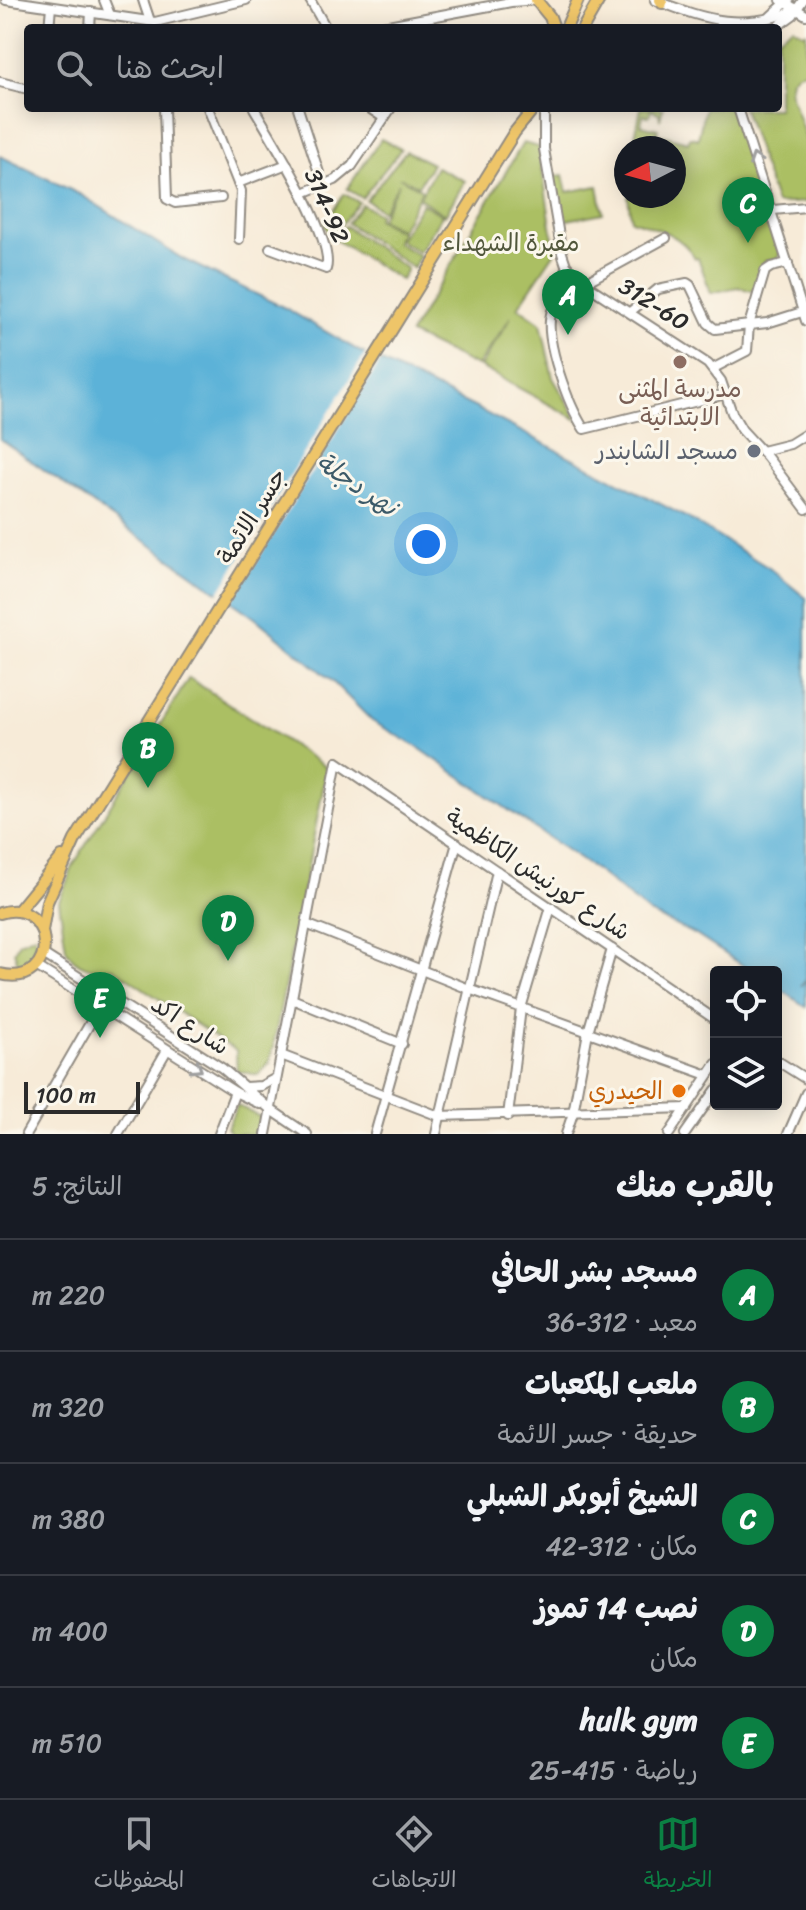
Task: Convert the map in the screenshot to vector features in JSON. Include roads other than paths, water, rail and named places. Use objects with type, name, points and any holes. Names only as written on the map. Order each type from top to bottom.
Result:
[{"type":"main road","points":[[537,0],[553,24]]},
{"type":"main road","points":[[568,24],[578,0]]},
{"type":"main road","points":[[585,24],[599,0]]},
{"type":"main road","points":[[514,134],[523,112]]},
{"type":"main road","points":[[514,134],[531,112]]},
{"type":"main road","name":"جسر الائمة","points":[[18,911],[75,840],[514,134]]},
{"type":"main road","name":"جسر الائمة","points":[[43,954],[42,931],[47,902],[75,840]]},
{"type":"main road","points":[[0,913],[18,911],[28,915],[42,931]]},
{"type":"main road","points":[[1,976],[23,975],[36,966],[43,954]]},
{"type":"street","points":[[6,0],[150,21],[246,0]]},
{"type":"street","points":[[74,0],[77,10]]},
{"type":"street","points":[[104,0],[110,15]]},
{"type":"street","points":[[143,0],[150,21]]},
{"type":"street","points":[[310,0],[324,24]]},
{"type":"street","points":[[394,24],[510,1],[537,0]]},
{"type":"street","points":[[780,24],[797,10],[803,0]]},
{"type":"street","points":[[659,1],[724,22],[763,20],[797,10]]},
{"type":"street","points":[[763,20],[786,1],[806,15]]},
{"type":"street","points":[[49,24],[51,7]]},
{"type":"street","points":[[90,24],[91,12]]},
{"type":"street","points":[[432,24],[433,17]]},
{"type":"street","points":[[0,82],[24,88]]},
{"type":"street","points":[[164,112],[167,199],[175,203],[221,198]]},
{"type":"street","points":[[210,112],[242,196],[239,239]]},
{"type":"street","name":"314-92","points":[[256,112],[303,193],[326,252],[326,269],[270,248]]},
{"type":"street","points":[[299,112],[323,185]]},
{"type":"street","points":[[375,112],[384,118]]},
{"type":"street","points":[[303,193],[335,180],[352,166],[388,112]]},
{"type":"street","points":[[544,112],[544,149],[562,253],[575,277],[554,307],[550,326],[562,383],[584,429],[726,394]]},
{"type":"street","points":[[630,312],[658,289],[687,283],[712,328],[804,316],[773,210],[739,112]]},
{"type":"street","points":[[238,183],[287,164]]},
{"type":"street","points":[[773,210],[806,207]]},
{"type":"street","points":[[584,283],[666,238]]},
{"type":"street","points":[[712,369],[747,351],[749,325],[765,271],[788,263]]},
{"type":"street","name":"312-60","points":[[575,277],[697,355],[712,369],[726,394],[736,422],[806,509]]},
{"type":"street","points":[[762,451],[790,444],[806,434]]},
{"type":"street","name":"شارع كورنيش الكاظمية","points":[[306,924],[337,762],[710,1016]]},
{"type":"street","points":[[375,1134],[457,843]]},
{"type":"street","points":[[436,1134],[497,871]]},
{"type":"street","points":[[508,1116],[521,1008],[551,907]]},
{"type":"street","points":[[266,1134],[306,924],[469,989],[708,1075]]},
{"type":"street","points":[[566,1134],[573,1113],[588,1032],[612,949]]},
{"type":"street","name":"شارع اكد","points":[[43,954],[222,1068],[270,1109],[307,1134]]},
{"type":"street","name":"شارع اكد","points":[[36,966],[235,1092],[270,1109]]},
{"type":"street","points":[[292,999],[402,1044]]},
{"type":"street","points":[[26,1134],[100,1006]]},
{"type":"street","points":[[118,1134],[167,1050]]},
{"type":"street","points":[[281,1055],[439,1116],[687,1108]]},
{"type":"street","points":[[782,1064],[806,1079]]},
{"type":"street","points":[[669,1134],[710,1072]]},
{"type":"street","points":[[245,1087],[261,1086],[277,1077]]},
{"type":"street","points":[[220,1134],[235,1092]]},
{"type":"street","points":[[788,1134],[806,1093]]},
{"type":"street","points":[[685,1134],[710,1099]]},
{"type":"water","name":"نهر دجلة","points":[[0,156],[81,195],[183,259],[285,308],[361,352],[686,517],[769,568],[806,598],[806,1007],[782,990],[782,966],[744,966],[696,935],[649,913],[601,874],[416,746],[372,721],[332,681],[255,618],[0,439]]},
{"type":"place","name":"الشيخ أبوبكر الشبلي","points":[[748,243]]},
{"type":"place","name":"مسجد بشر الحافي","points":[[568,335]]},
{"type":"place","name":"مدرسة المثنى الابتدائية","points":[[680,362]]},
{"type":"place","name":"مسجد الشابندر","points":[[754,451]]},
{"type":"place","name":"ملعب المكعبات","points":[[148,788]]},
{"type":"place","name":"نصب 14 تموز","points":[[228,961]]},
{"type":"place","name":"hulk gym","points":[[100,1038]]},
{"type":"place","name":"الحيدري","points":[[679,1091]]},
{"type":"park label","name":"مقبرة الشهداء","points":[[511,243]]}]
